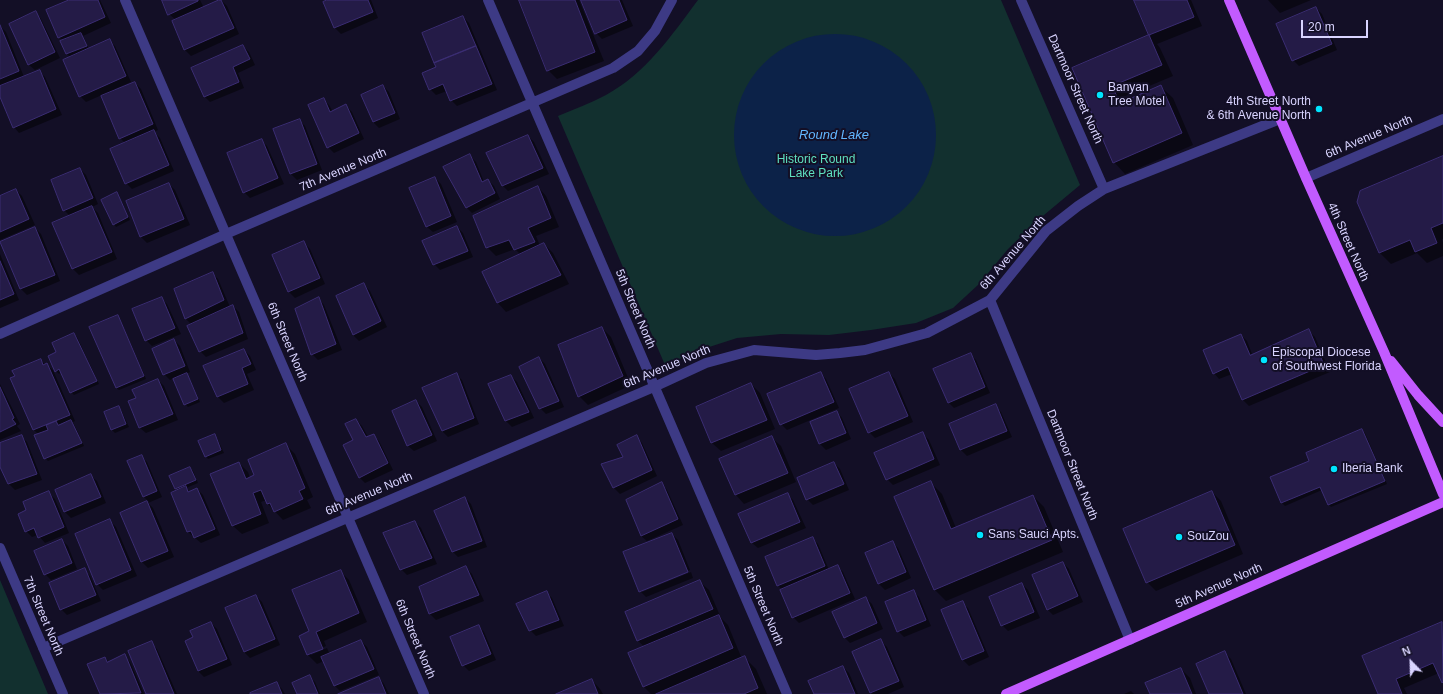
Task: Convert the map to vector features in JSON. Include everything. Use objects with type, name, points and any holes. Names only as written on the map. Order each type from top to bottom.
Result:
[{"type":"main road","name":"4th Street North","points":[[1229,0],[1280,119],[1384,352],[1443,494]]},
{"type":"main road","points":[[1384,352],[1418,395],[1443,422]]},
{"type":"main road","name":"5th Avenue North","points":[[1006,694],[1443,502]]},
{"type":"street","name":"6th Street North","points":[[125,0],[424,694]]},
{"type":"street","name":"5th Street North","points":[[488,0],[787,694]]},
{"type":"street","name":"7th Avenue North","points":[[0,334],[226,234],[613,68],[638,51],[655,31],[672,0]]},
{"type":"street","name":"Dartmoor Street North","points":[[1022,0],[1104,189]]},
{"type":"street","name":"6th Avenue North","points":[[43,648],[654,387],[706,363],[754,350],[816,355],[865,350],[927,333],[990,300],[1046,231],[1078,206],[1104,189],[1280,119]]},
{"type":"street","name":"6th Avenue North","points":[[1306,178],[1443,119]]},
{"type":"street","name":"Dartmoor Street North","points":[[990,300],[1130,640]]},
{"type":"street","name":"7th Street North","points":[[0,548],[63,694]]},
{"type":"green space","name":"Historic Round Lake Park","points":[[698,0],[1001,0],[1080,185],[1038,220],[1008,249],[979,284],[953,308],[916,323],[871,330],[829,335],[781,334],[737,338],[703,349],[665,365],[558,116],[606,95],[633,76],[657,53]]},
{"type":"green space","points":[[0,580],[48,694],[0,694]]},
{"type":"water","name":"Round Lake","points":[[825,34],[845,34],[864,38],[883,46],[899,57],[913,71],[924,87],[932,106],[936,125],[936,145],[932,164],[924,183],[913,199],[899,213],[883,224],[864,232],[845,236],[825,236],[806,232],[787,224],[771,213],[757,199],[746,183],[738,164],[734,145],[734,125],[738,106],[746,87],[757,71],[771,57],[787,46],[806,38]]},
{"type":"building","points":[[69,0],[98,0],[105,17],[58,38],[46,10]]},
{"type":"building","points":[[162,0],[198,0],[198,1],[168,15]]},
{"type":"building","points":[[221,0],[234,28],[184,50],[172,21]]},
{"type":"building","points":[[327,0],[368,0],[373,12],[334,28],[323,2]]},
{"type":"building","points":[[519,0],[575,0],[595,52],[547,71]]},
{"type":"building","points":[[581,0],[619,0],[627,20],[595,34]]},
{"type":"building","points":[[1134,0],[1187,0],[1194,17],[1149,35]]},
{"type":"building","points":[[1316,7],[1332,44],[1292,61],[1276,24]]},
{"type":"building","points":[[36,11],[55,52],[28,65],[9,24]]},
{"type":"building","points":[[463,16],[476,46],[434,63],[422,33]]},
{"type":"building","points":[[0,25],[19,71],[0,79]]},
{"type":"building","points":[[81,33],[87,46],[66,54],[60,41]]},
{"type":"building","name":"Banyan Tree Motel","points":[[1149,35],[1162,65],[1112,86],[1120,103],[1161,85],[1182,133],[1113,163],[1072,68]]},
{"type":"building","points":[[110,39],[126,76],[79,97],[63,60]]},
{"type":"building","points":[[243,45],[250,59],[233,67],[239,82],[204,97],[191,68]]},
{"type":"building","points":[[476,46],[492,84],[450,101],[443,84],[429,90],[422,73],[436,67],[434,63]]},
{"type":"building","points":[[40,70],[56,109],[13,128],[0,97],[0,86]]},
{"type":"building","points":[[135,82],[153,124],[119,139],[101,96]]},
{"type":"building","points":[[383,85],[395,113],[373,122],[361,95]]},
{"type":"building","points":[[324,98],[330,112],[346,104],[359,133],[327,148],[308,105]]},
{"type":"building","points":[[300,119],[317,164],[290,174],[273,129]]},
{"type":"building","points":[[154,130],[169,165],[125,184],[110,149]]},
{"type":"building","points":[[528,135],[543,168],[502,186],[486,153]]},
{"type":"building","points":[[262,139],[278,178],[243,193],[227,153]]},
{"type":"building","points":[[470,154],[482,182],[488,179],[495,193],[466,208],[443,167]]},
{"type":"building","points":[[1443,156],[1443,223],[1431,228],[1437,243],[1415,252],[1410,240],[1379,253],[1357,202],[1360,191]]},
{"type":"building","points":[[80,168],[93,198],[63,211],[51,180]]},
{"type":"building","points":[[435,177],[451,216],[426,227],[409,188]]},
{"type":"building","points":[[169,183],[184,219],[140,237],[126,201]]},
{"type":"building","points":[[538,186],[551,218],[528,228],[535,242],[514,250],[509,240],[486,248],[473,216]]},
{"type":"building","points":[[16,189],[29,219],[0,232],[0,196]]},
{"type":"building","points":[[117,192],[128,217],[113,225],[101,200]]},
{"type":"building","points":[[92,206],[112,252],[72,269],[52,223]]},
{"type":"building","points":[[457,226],[468,251],[433,265],[422,241]]},
{"type":"building","points":[[35,227],[55,275],[20,289],[0,242]]},
{"type":"building","points":[[304,241],[320,278],[288,292],[272,255]]},
{"type":"building","points":[[544,243],[561,275],[497,303],[482,272]]},
{"type":"building","points":[[0,261],[14,294],[0,300]]},
{"type":"building","points":[[213,272],[224,300],[185,319],[174,289]]},
{"type":"building","points":[[364,283],[381,321],[353,335],[336,296]]},
{"type":"building","points":[[162,297],[175,328],[145,341],[132,309]]},
{"type":"building","points":[[319,297],[336,344],[311,355],[295,309]]},
{"type":"building","points":[[233,305],[243,333],[199,352],[187,326]]},
{"type":"building","points":[[118,315],[144,376],[116,388],[89,327]]},
{"type":"building","points":[[602,327],[623,376],[578,397],[558,345]]},
{"type":"building","name":"Episcopal Diocese of Southwest Florida","points":[[1309,329],[1324,365],[1242,400],[1228,367],[1213,374],[1203,350],[1241,334],[1250,355]]},
{"type":"building","points":[[74,333],[97,381],[70,393],[59,369],[55,372],[48,356],[56,352],[52,343]]},
{"type":"building","points":[[174,339],[185,366],[163,375],[152,349]]},
{"type":"building","points":[[244,349],[251,364],[242,368],[248,384],[217,397],[203,366]]},
{"type":"building","points":[[971,353],[985,387],[948,403],[933,369]]},
{"type":"building","points":[[539,357],[559,401],[539,409],[519,367]]},
{"type":"building","points":[[41,359],[43,365],[47,363],[70,415],[33,430],[10,378],[15,376],[12,371]]},
{"type":"building","points":[[821,372],[834,402],[780,425],[767,394]]},
{"type":"building","points":[[889,372],[908,416],[868,433],[849,389]]},
{"type":"building","points":[[187,373],[198,399],[184,405],[173,379]]},
{"type":"building","points":[[457,373],[474,418],[442,431],[422,388]]},
{"type":"building","points":[[511,375],[529,412],[505,421],[488,384]]},
{"type":"building","points":[[158,379],[173,414],[139,428],[128,401],[136,398],[132,390]]},
{"type":"building","points":[[751,383],[767,420],[711,443],[696,407]]},
{"type":"building","points":[[0,387],[14,418],[12,419],[16,424],[0,432]]},
{"type":"building","points":[[416,400],[432,435],[407,446],[392,411]]},
{"type":"building","points":[[996,404],[1007,431],[960,450],[949,424]]},
{"type":"building","points":[[119,406],[126,424],[111,430],[104,412]]},
{"type":"building","points":[[837,411],[846,433],[819,444],[810,422]]},
{"type":"building","points":[[356,419],[366,437],[374,434],[388,463],[359,478],[343,445],[353,440],[345,424]]},
{"type":"building","points":[[71,420],[82,443],[44,459],[34,435],[48,430],[46,425],[56,421],[58,425]]},
{"type":"building","name":"Iberia Bank","points":[[1362,429],[1385,481],[1328,505],[1320,487],[1281,503],[1270,477],[1309,461],[1306,453]]},
{"type":"building","points":[[923,432],[934,459],[886,480],[874,453]]},
{"type":"building","points":[[215,434],[221,450],[205,457],[198,441]]},
{"type":"building","points":[[22,435],[37,474],[8,484],[0,467],[0,443]]},
{"type":"building","points":[[637,435],[652,470],[613,488],[601,464],[623,457],[617,445]]},
{"type":"building","points":[[772,436],[788,473],[735,495],[719,459]]},
{"type":"building","points":[[286,443],[305,488],[299,491],[303,499],[274,512],[270,503],[267,504],[261,490],[253,493],[261,514],[232,526],[210,474],[239,462],[246,479],[254,475],[248,460]]},
{"type":"building","points":[[142,455],[157,491],[143,497],[127,461]]},
{"type":"building","points":[[834,462],[844,484],[806,500],[797,478]]},
{"type":"building","points":[[190,467],[196,480],[175,489],[169,476]]},
{"type":"building","points":[[91,474],[101,497],[64,512],[55,490]]},
{"type":"building","name":"Sans Sauci Apts.","points":[[931,481],[951,529],[1033,495],[1052,540],[934,590],[894,497]]},
{"type":"building","points":[[662,482],[678,519],[641,536],[626,500]]},
{"type":"building","points":[[186,486],[188,492],[197,488],[215,529],[194,538],[191,531],[187,532],[171,493]]},
{"type":"building","points":[[49,491],[64,527],[38,538],[34,528],[25,532],[18,514],[26,510],[23,502]]},
{"type":"building","name":"SouZou","points":[[1212,491],[1235,545],[1146,583],[1123,529]]},
{"type":"building","points":[[788,493],[800,522],[751,543],[738,514]]},
{"type":"building","points":[[465,497],[482,541],[452,552],[434,511]]},
{"type":"building","points":[[147,501],[168,551],[141,562],[120,513]]},
{"type":"building","points":[[110,519],[131,570],[96,585],[75,534]]},
{"type":"building","points":[[415,521],[432,558],[400,570],[383,533]]},
{"type":"building","points":[[672,533],[688,572],[639,592],[623,552]]},
{"type":"building","points":[[813,537],[825,566],[777,586],[765,557]]},
{"type":"building","points":[[62,539],[72,563],[44,575],[34,551]]},
{"type":"building","points":[[893,541],[906,572],[878,584],[865,553]]},
{"type":"building","points":[[1063,562],[1078,596],[1047,610],[1032,575]]},
{"type":"building","points":[[838,565],[850,593],[792,618],[780,590]]},
{"type":"building","points":[[466,566],[479,595],[429,614],[419,587]]},
{"type":"building","points":[[85,568],[96,595],[60,610],[49,583]]},
{"type":"building","points":[[341,570],[359,613],[316,632],[323,649],[307,655],[299,636],[309,631],[292,590]]},
{"type":"building","points":[[700,580],[713,609],[637,641],[625,612]]},
{"type":"building","points":[[1022,583],[1034,612],[1001,626],[989,597]]},
{"type":"building","points":[[914,590],[926,620],[897,632],[885,602]]},
{"type":"building","points":[[547,591],[559,620],[529,631],[516,604]]},
{"type":"building","points":[[256,595],[275,639],[244,652],[225,608]]},
{"type":"building","points":[[866,597],[877,623],[844,638],[832,612]]},
{"type":"building","points":[[963,601],[984,651],[962,660],[941,610]]},
{"type":"building","points":[[719,615],[733,648],[643,687],[628,653]]},
{"type":"building","points":[[211,622],[227,659],[198,671],[185,641],[193,637],[190,631]]},
{"type":"building","points":[[1442,622],[1443,682],[1442,683],[1433,663],[1396,679],[1402,694],[1378,694],[1362,656]]},
{"type":"building","points":[[479,625],[491,654],[462,666],[450,637]]},
{"type":"building","points":[[881,639],[899,681],[870,693],[852,652]]},
{"type":"building","points":[[361,640],[374,669],[334,686],[321,657]]},
{"type":"building","points":[[152,641],[174,694],[146,694],[128,651]]},
{"type":"building","points":[[1225,651],[1243,694],[1209,694],[1196,664]]},
{"type":"building","points":[[125,654],[141,693],[100,694],[87,664],[105,657],[107,662]]},
{"type":"building","points":[[745,656],[758,688],[744,694],[656,694]]},
{"type":"building","points":[[843,666],[855,694],[814,694],[808,681]]},
{"type":"building","points":[[1181,668],[1192,694],[1150,694],[1145,683]]},
{"type":"building","points":[[310,675],[318,694],[297,694],[292,683]]},
{"type":"building","points":[[379,677],[386,694],[338,694]]},
{"type":"building","points":[[592,679],[598,694],[556,694]]},
{"type":"building","points":[[277,682],[282,694],[250,694],[250,693]]},
{"type":"place","name":"Banyan Tree Motel","points":[[1100,95]]},
{"type":"place","name":"4th Street North & 6th Avenue North","points":[[1319,109]]},
{"type":"place","name":"Episcopal Diocese of Southwest Florida","points":[[1264,360]]},
{"type":"place","name":"Iberia Bank","points":[[1334,469]]},
{"type":"place","name":"Sans Sauci Apts.","points":[[980,535]]},
{"type":"place","name":"SouZou","points":[[1179,537]]}]
